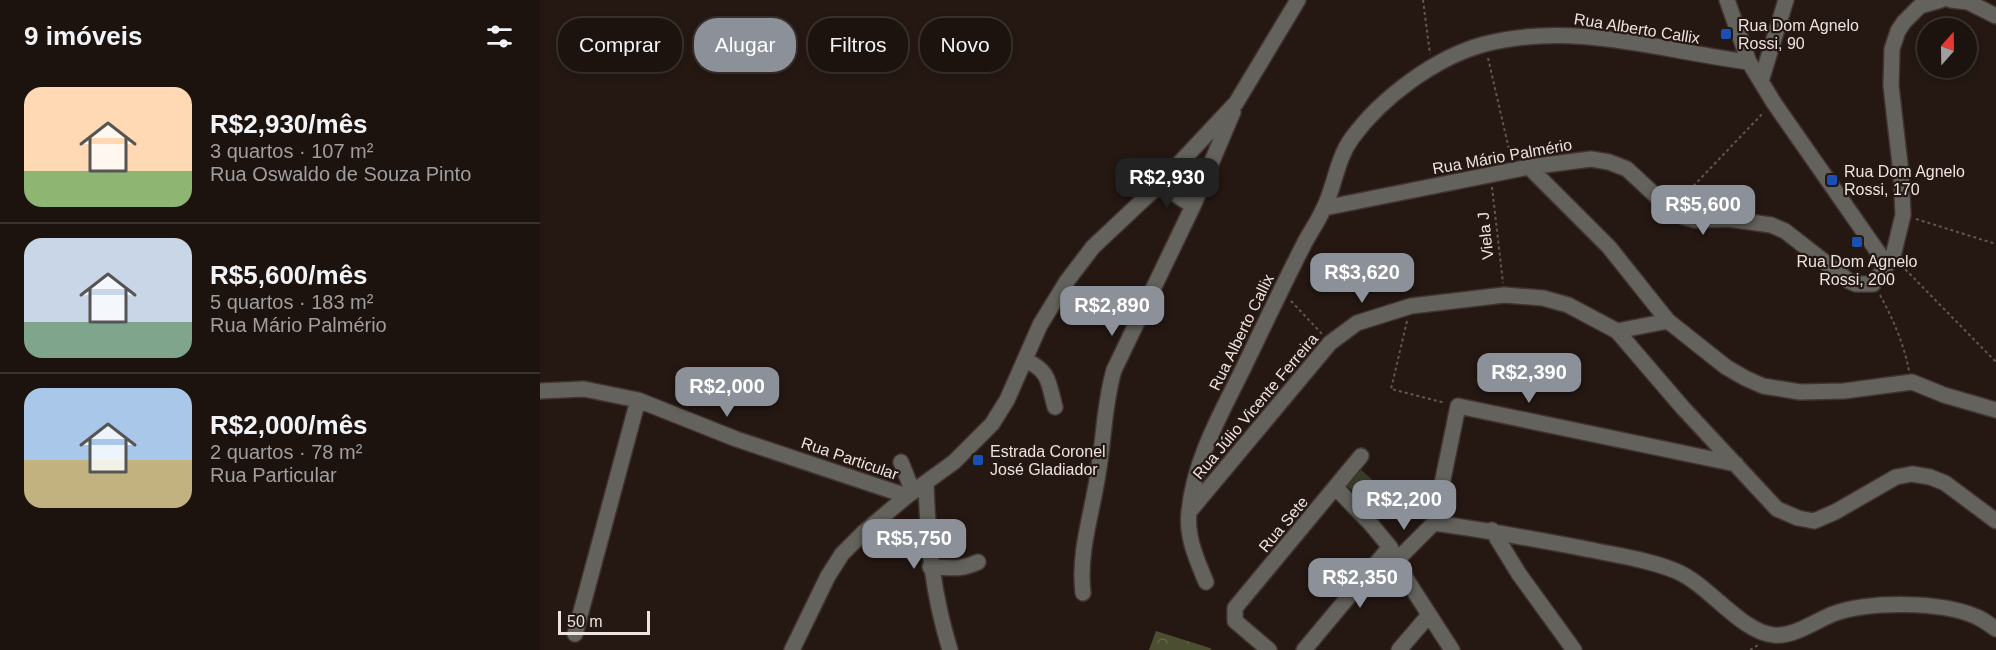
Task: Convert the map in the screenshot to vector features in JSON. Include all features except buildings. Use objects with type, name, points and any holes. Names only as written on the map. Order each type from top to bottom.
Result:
[{"type":"street","points":[[1083,593],[1080,572],[1099,472],[1108,392],[1114,369],[1193,206],[1236,103],[1298,0]]},
{"type":"street","points":[[1727,0],[1749,62],[1774,103],[1890,261]]},
{"type":"street","points":[[1761,81],[1786,0]]},
{"type":"street","points":[[1873,284],[1890,261],[1903,215],[1901,173],[1891,86],[1892,49],[1898,31],[1920,6],[1941,0]]},
{"type":"street","points":[[1951,0],[1968,2],[1996,15]]},
{"type":"street","name":"Rua Alberto Callix","points":[[1206,582],[1193,550],[1189,532],[1189,512],[1203,449],[1324,208],[1342,155],[1352,138],[1384,102],[1430,68],[1485,44],[1564,34],[1616,39],[1708,57],[1749,62]]},
{"type":"street","points":[[792,650],[828,576],[842,554],[863,533],[910,494],[954,462],[992,424],[1008,400],[1040,325],[1067,281],[1086,256],[1160,184],[1236,103]]},
{"type":"street","name":"Rua Mário Palmério","points":[[1324,208],[1529,166],[1591,159],[1609,162],[1627,169],[1671,210],[1683,217],[1695,220],[1729,219],[1771,225],[1785,231],[1849,280],[1856,284],[1873,284]]},
{"type":"street","points":[[1529,166],[1610,248],[1668,321],[1726,367],[1763,386],[1800,392],[1844,391],[1912,382],[1944,395],[1996,410]]},
{"type":"street","points":[[1160,184],[1193,206]]},
{"type":"street","name":"Rua Júlio Vicente Ferreira","points":[[1189,512],[1330,343],[1357,323],[1411,306],[1504,295],[1543,298],[1568,305],[1617,331]]},
{"type":"street","points":[[1617,331],[1668,321]]},
{"type":"street","points":[[1617,331],[1777,509],[1798,518],[1814,521],[1835,512],[1896,477],[1912,474],[1930,477],[1945,483],[1996,521]]},
{"type":"street","points":[[1025,360],[1042,370],[1047,378],[1055,407]]},
{"type":"street","name":"Rua Particular","points":[[540,390],[584,389],[638,400],[736,439],[910,494]]},
{"type":"street","points":[[575,634],[638,400]]},
{"type":"street","points":[[1304,650],[1393,554],[1434,523],[1458,406],[1736,464]]},
{"type":"street","name":"Rua Sete","points":[[1269,650],[1238,624],[1233,615],[1238,603],[1268,570],[1361,456]]},
{"type":"street","points":[[901,462],[910,494]]},
{"type":"street","points":[[926,483],[930,567],[939,616],[950,650]]},
{"type":"street","points":[[1336,488],[1370,523],[1393,554],[1452,650]]},
{"type":"street","points":[[1434,523],[1491,530],[1647,561],[1677,571],[1696,581],[1744,622],[1772,636],[1783,635],[1834,614],[1864,606],[1892,604],[1947,608],[1977,617],[1996,630]]},
{"type":"street","points":[[1491,530],[1519,574],[1574,650]]},
{"type":"street","points":[[930,567],[966,568],[978,562]]},
{"type":"street","points":[[1399,650],[1429,615]]},
{"type":"path","points":[[1423,0],[1430,68]]},
{"type":"path","points":[[1485,44],[1513,169]]},
{"type":"path","points":[[1671,210],[1774,103]]},
{"type":"path","name":"Viela J","points":[[1491,174],[1504,295]]},
{"type":"path","points":[[1903,215],[1996,244]]},
{"type":"path","points":[[1890,261],[1996,362]]},
{"type":"path","points":[[1873,284],[1888,310],[1902,344],[1912,382]]},
{"type":"path","points":[[1281,291],[1330,343]]},
{"type":"path","points":[[1411,306],[1391,389],[1458,406]]},
{"type":"green space","points":[[1361,470],[1393,498],[1379,514],[1347,486]]},
{"type":"green space","points":[[1156,631],[1210,648],[1212,650],[1149,650]]},
{"type":"place","name":"Rua Dom Agnelo Rossi, 90","points":[[1726,34]]},
{"type":"place","name":"Rua Dom Agnelo Rossi, 170","points":[[1832,180]]},
{"type":"place","name":"Rua Dom Agnelo Rossi, 200","points":[[1857,242]]},
{"type":"place","name":"Estrada Coronel José Gladiador","points":[[978,460]]}]
